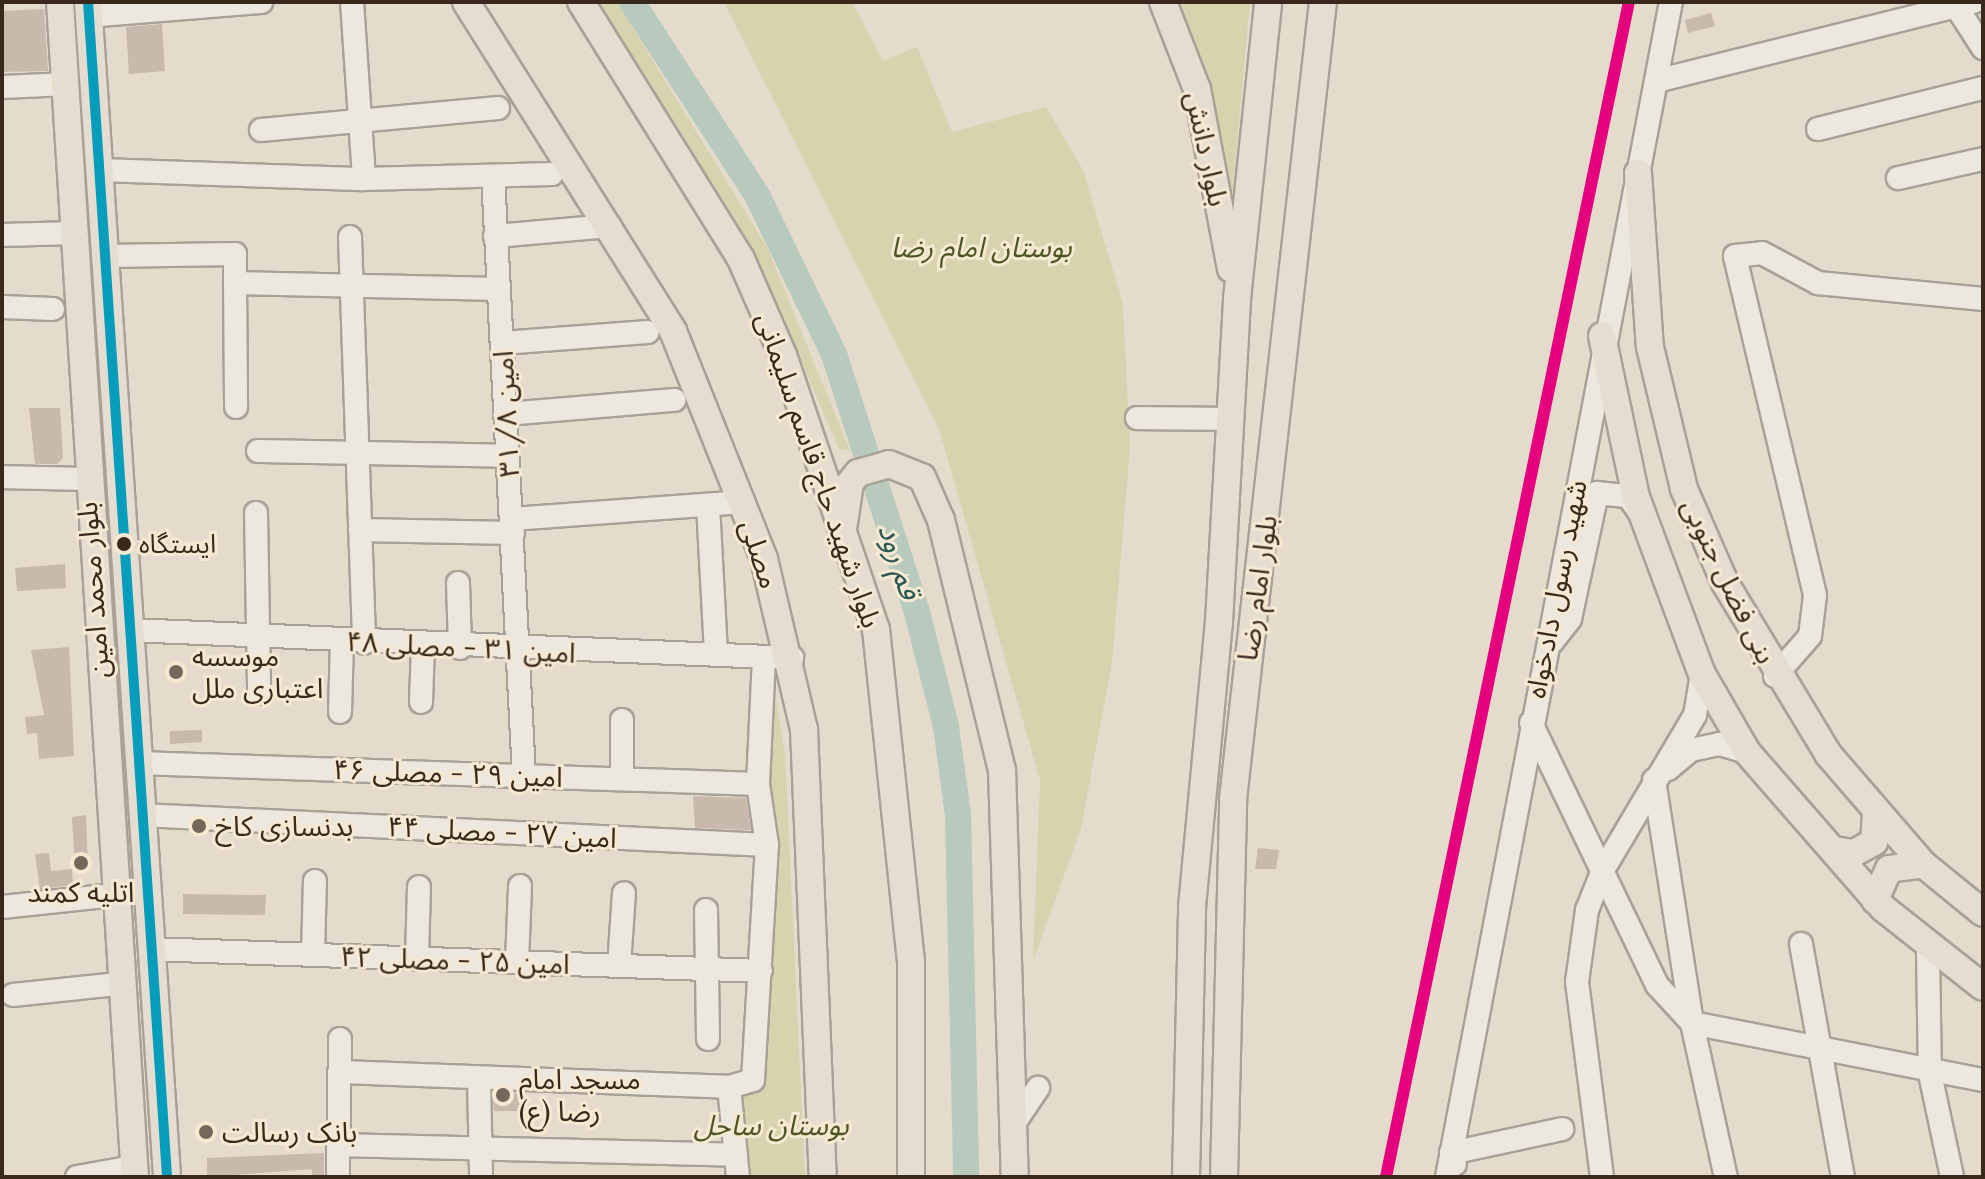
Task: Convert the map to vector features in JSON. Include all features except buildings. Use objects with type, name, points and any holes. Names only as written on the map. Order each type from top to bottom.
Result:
[{"type":"main road","name":"بلوار محمد امین","points":[[60,2],[75,233],[86,479],[118,984],[134,1172]]},
{"type":"main road","name":"مصلی","points":[[466,2],[610,226],[673,331],[743,502],[792,658],[804,730],[823,1177]]},
{"type":"main road","name":"بلوار شهید حاج قاسم سلیمانی","points":[[581,2],[728,233],[802,416],[876,629],[898,798],[911,961],[911,1177]]},
{"type":"main road","name":"بلوار دانش","points":[[1163,2],[1197,89],[1237,299]]},
{"type":"main road","name":"بلوار امام رضا","points":[[1186,1177],[1192,907],[1237,299],[1268,2]]},
{"type":"main road","name":"بلوار امام رضا","points":[[1224,1177],[1233,799],[1323,2]]},
{"type":"main road","name":"بلوار محمد امین","points":[[88,9],[167,1177]]},
{"type":"main road","name":"بنی فضل جنوبی","points":[[1638,173],[1650,347],[1684,489],[1775,676],[1876,812],[1923,864],[1983,913]]},
{"type":"main road","name":"بنی فضل جنوبی","points":[[1602,336],[1643,518],[1702,674],[1747,752],[1875,900],[1928,951],[1983,987]]},
{"type":"main road","points":[[802,416],[831,453],[858,473],[902,464],[922,477],[936,503],[1002,770],[1015,1177]]},
{"type":"main road","points":[[846,543],[842,506],[858,473]]},
{"type":"main road","points":[[1834,850],[1854,853],[1874,842],[1876,812]]},
{"type":"main road","points":[[1875,900],[1889,869],[1923,864]]},
{"type":"main road","points":[[114,895],[147,891]]},
{"type":"street","points":[[88,9],[261,2]]},
{"type":"street","points":[[352,2],[364,179]]},
{"type":"street","name":"شهید رسول دادخواه","points":[[1447,1177],[1531,723],[1549,647],[1602,336],[1671,2]]},
{"type":"street","points":[[1656,81],[1965,4],[1983,48]]},
{"type":"street","points":[[2,87],[66,84]]},
{"type":"street","points":[[1818,129],[1983,88]]},
{"type":"street","points":[[261,130],[498,108]]},
{"type":"street","points":[[1898,178],[1983,159]]},
{"type":"street","points":[[101,170],[364,179],[552,174]]},
{"type":"street","name":"امین ۳۱/۸","points":[[493,176],[520,651],[524,776]]},
{"type":"street","points":[[495,236],[610,226]]},
{"type":"street","points":[[2,235],[75,233]]},
{"type":"street","points":[[340,712],[353,642],[360,530],[350,237]]},
{"type":"street","points":[[1775,676],[1810,636],[1815,595],[1735,256],[1762,253],[1818,283],[1983,299]]},
{"type":"street","points":[[106,256],[235,254],[236,407]]},
{"type":"street","points":[[235,283],[499,289]]},
{"type":"street","points":[[2,307],[53,309]]},
{"type":"street","points":[[502,343],[648,332]]},
{"type":"street","points":[[506,414],[674,400]]},
{"type":"street","points":[[1137,418],[1229,419]]},
{"type":"street","points":[[258,451],[508,456]]},
{"type":"street","points":[[2,477],[86,479]]},
{"type":"street","points":[[1549,647],[1570,619],[1597,493],[1628,496],[1643,518]]},
{"type":"street","points":[[360,530],[512,526],[743,502]]},
{"type":"street","points":[[708,505],[716,655]]},
{"type":"street","points":[[256,513],[263,636],[259,693]]},
{"type":"street","points":[[458,583],[460,648]]},
{"type":"street","name":"امین ۳۱ - مصلی ۴۸","points":[[130,630],[520,651],[792,658]]},
{"type":"street","points":[[421,702],[423,646]]},
{"type":"street","points":[[340,1072],[729,1087],[753,1080],[767,845],[758,784],[764,657]]},
{"type":"street","points":[[1602,1177],[1577,982],[1587,910],[1603,870],[1695,715],[1702,674]]},
{"type":"street","points":[[622,720],[622,779]]},
{"type":"street","points":[[1531,723],[1657,985],[1692,1023],[1930,1074],[1983,1080]]},
{"type":"street","points":[[1654,780],[1691,750],[1719,744],[1747,752]]},
{"type":"street","name":"امین ۲۹ - مصلی ۴۶","points":[[138,763],[758,784]]},
{"type":"street","points":[[1654,780],[1692,1023],[1726,1177]]},
{"type":"street","name":"امین ۲۷ - مصلی ۴۴","points":[[141,815],[767,845]]},
{"type":"street","points":[[313,955],[315,881]]},
{"type":"street","points":[[517,962],[520,886]]},
{"type":"street","points":[[417,958],[419,887]]},
{"type":"street","points":[[619,966],[624,893]]},
{"type":"street","points":[[2,907],[114,895]]},
{"type":"street","points":[[706,910],[708,1039]]},
{"type":"street","points":[[1801,944],[1843,1177]]},
{"type":"street","name":"امین ۲۵ - مصلی ۴۲","points":[[150,949],[761,971]]},
{"type":"street","points":[[1928,951],[1930,1074],[1952,1177]]},
{"type":"street","points":[[13,995],[118,984]]},
{"type":"street","points":[[338,1177],[340,1039]]},
{"type":"street","points":[[479,1078],[481,1177]]},
{"type":"street","points":[[339,1145],[481,1148],[737,1166],[729,1087]]},
{"type":"street","points":[[1013,1125],[1038,1088]]},
{"type":"street","points":[[1458,1177],[1451,1153],[1562,1129]]},
{"type":"street","points":[[77,1177],[134,1172]]},
{"type":"green space","points":[[599,2],[617,2],[768,249],[850,451],[839,449],[750,243]]},
{"type":"green space","name":"بوستان امام رضا","points":[[724,2],[852,2],[883,61],[917,47],[952,132],[1046,107],[1083,170],[1123,304],[1130,448],[1112,662],[1081,829],[1033,961],[1040,780],[939,429]]},
{"type":"green space","points":[[1177,2],[1250,2],[1231,207],[1219,127]]},
{"type":"green space","name":"بوستان ساحل","points":[[771,670],[785,754],[805,1177],[745,1177],[734,1095],[761,1089]]},
{"type":"waterway","name":"قم رود","points":[[632,2],[758,197],[834,354],[917,612],[946,727],[958,815],[966,1177]]},
{"type":"transit line","points":[[88,2],[167,1177]]},
{"type":"transit line","points":[[1386,1177],[1629,2]]},
{"type":"place","name":"ایستگاه","points":[[124,544]]},
{"type":"place","name":"موسسه اعتباری ملل","points":[[176,672]]},
{"type":"place","name":"بدنسازی کاخ","points":[[199,826]]},
{"type":"place","name":"اتلیه کمند","points":[[81,863]]},
{"type":"place","name":"مسجد امام رضا (ع)","points":[[503,1095]]},
{"type":"place","name":"بانک رسالت","points":[[206,1132]]}]
